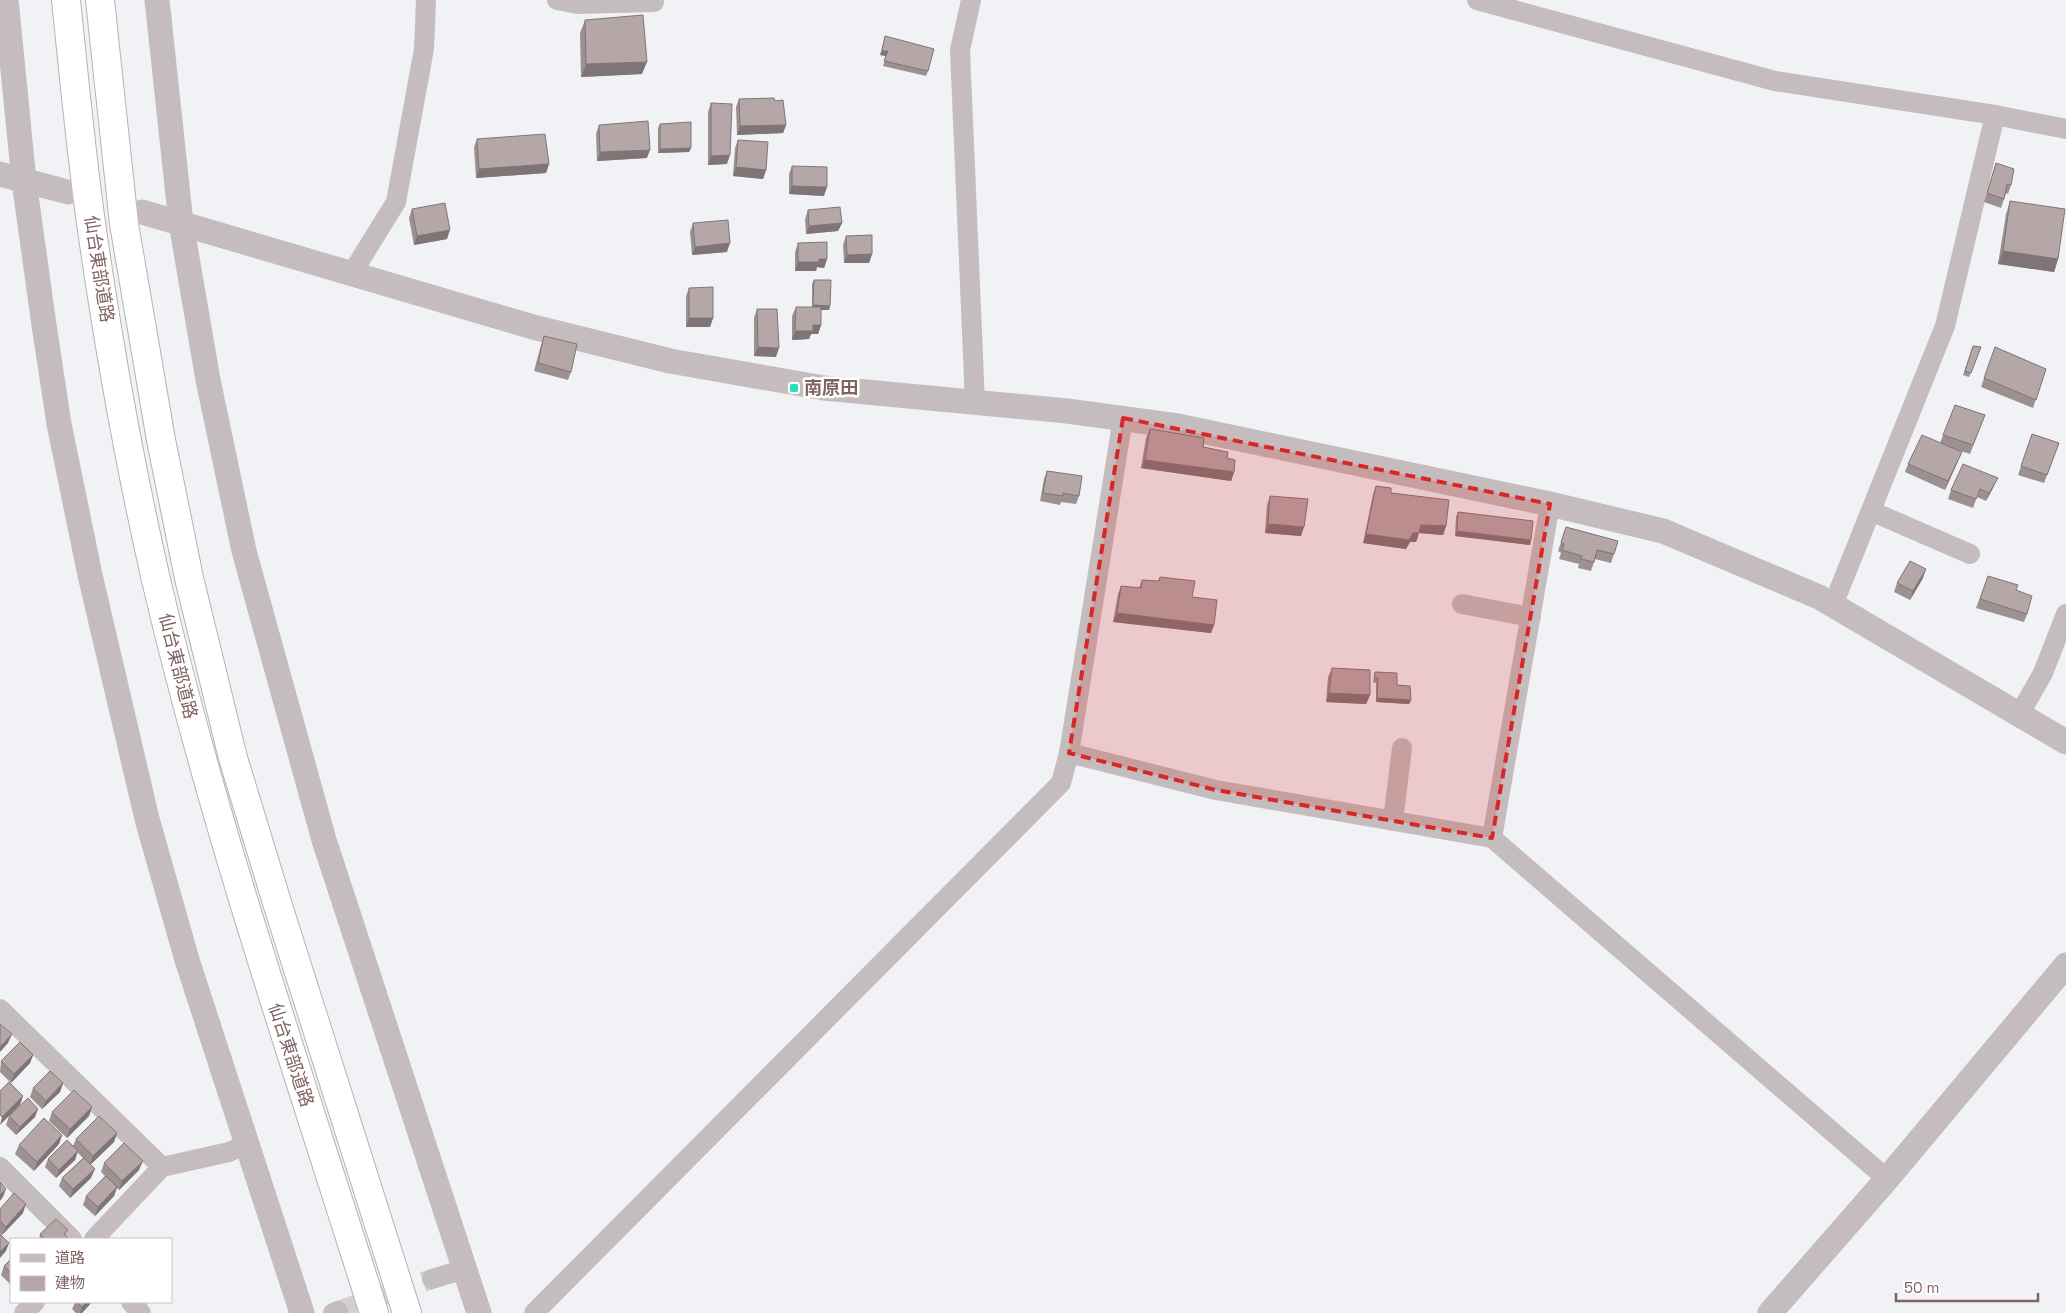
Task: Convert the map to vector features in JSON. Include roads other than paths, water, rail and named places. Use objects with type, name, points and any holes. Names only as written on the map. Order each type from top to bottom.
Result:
[{"type":"highway","name":"仙台東部道路","points":[[66,0],[93,238],[128,447],[157,584],[203,764],[245,911],[374,1313]]},
{"type":"highway","name":"仙台東部道路","points":[[100,0],[126,234],[159,430],[189,578],[233,758],[407,1313]]},
{"type":"street","points":[[6,0],[24,181],[59,424],[92,584],[147,819],[187,960],[302,1313]]},
{"type":"street","points":[[157,0],[182,223],[208,380],[247,560],[324,840],[479,1313]]},
{"type":"street","points":[[352,273],[396,202],[424,49],[426,0]]},
{"type":"street","points":[[557,0],[577,4],[654,2],[654,0]]},
{"type":"street","points":[[970,0],[960,50],[975,403]]},
{"type":"street","points":[[1477,0],[1775,81],[1995,115],[2066,129]]},
{"type":"street","points":[[1832,605],[1945,326],[1995,115]]},
{"type":"street","points":[[0,174],[68,192]]},
{"type":"street","points":[[142,212],[533,327],[670,361],[824,388],[1123,418],[1178,426],[1550,504],[1663,531],[1819,597],[2066,742]]},
{"type":"street","points":[[534,1313],[1061,783],[1069,753],[1123,418]]},
{"type":"street","points":[[1492,838],[1550,504]]},
{"type":"street","points":[[1871,511],[1970,554]]},
{"type":"street","points":[[1462,604],[1530,618]]},
{"type":"street","points":[[2019,716],[2043,673],[2066,614]]},
{"type":"street","points":[[1393,821],[1402,748]]},
{"type":"street","points":[[1069,753],[1216,790],[1492,838],[1887,1179]]},
{"type":"street","points":[[1770,1313],[1887,1179],[2066,965]]},
{"type":"street","points":[[0,1009],[162,1168]]},
{"type":"street","points":[[95,1238],[162,1168],[229,1152],[246,1144]]},
{"type":"street","points":[[0,1167],[71,1238]]},
{"type":"street","points":[[432,1279],[465,1269]]},
{"type":"street","points":[[24,1313],[34,1303]]},
{"type":"street","points":[[132,1303],[141,1313]]},
{"type":"tunnel","points":[[338,1311],[432,1279]]},
{"type":"place","name":"南原田","points":[[794,388]]}]
